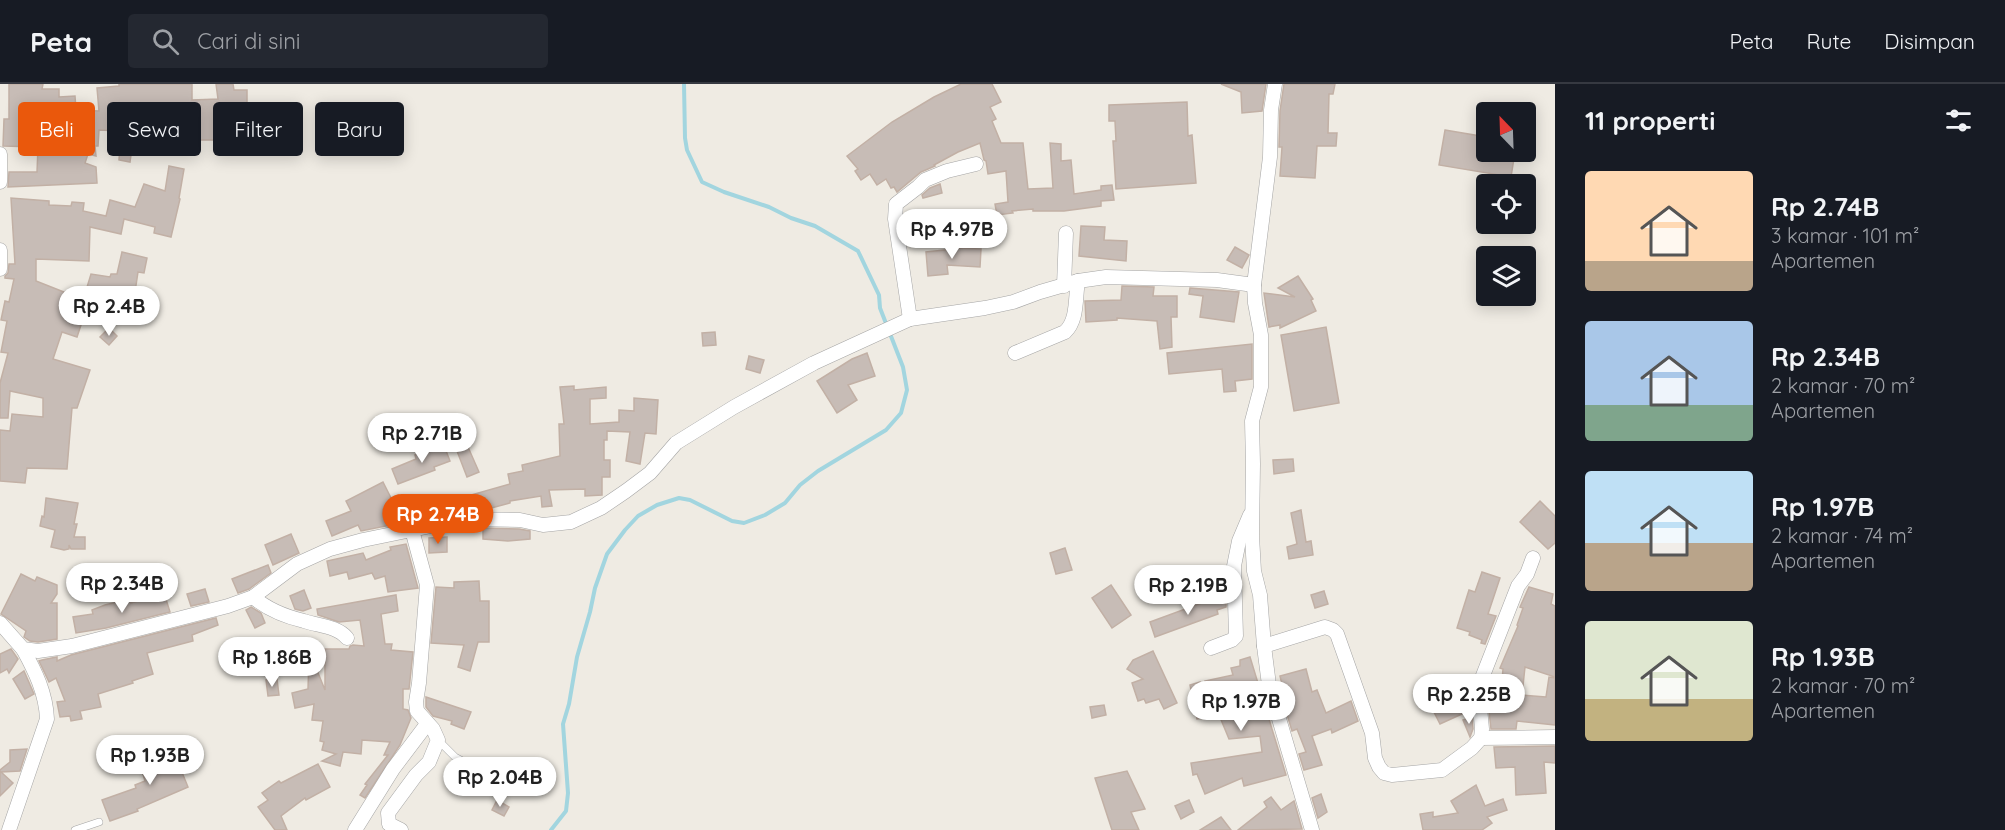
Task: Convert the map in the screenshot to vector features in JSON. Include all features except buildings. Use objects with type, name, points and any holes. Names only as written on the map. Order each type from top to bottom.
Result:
[{"type":"street","points":[[1275,84],[1271,110],[1270,157],[1254,285],[1261,336],[1261,387],[1252,421],[1253,560],[1260,595],[1269,685],[1312,830]]},
{"type":"street","points":[[0,154],[0,182]]},
{"type":"street","points":[[910,319],[895,219],[896,204],[925,180],[947,171],[976,164]]},
{"type":"street","points":[[1015,353],[1065,332],[1072,326],[1074,320],[1066,233]]},
{"type":"street","points":[[0,250],[0,269]]},
{"type":"street","points":[[23,649],[38,651],[72,646],[203,613],[253,597],[297,564],[330,549],[465,519],[520,520],[543,525],[571,522],[600,508],[626,491],[650,473],[676,443],[734,407],[814,363],[910,319],[994,306],[1071,284],[1106,277],[1217,279],[1254,285]]},
{"type":"street","points":[[1211,648],[1232,640],[1236,636],[1234,566],[1239,541],[1253,511]]},
{"type":"street","points":[[396,828],[387,820],[388,813],[416,775],[429,762],[438,740],[433,729],[417,711],[427,585],[412,530]]},
{"type":"street","points":[[1264,646],[1325,627],[1333,630],[1337,634],[1372,733],[1379,767],[1384,773],[1392,775],[1442,770],[1472,748],[1481,738],[1479,697],[1482,678],[1518,586],[1527,574],[1533,558]]},
{"type":"street","points":[[253,597],[266,606],[302,621],[340,631],[347,638]]},
{"type":"street","points":[[0,623],[23,649],[41,688],[47,719],[9,830]]},
{"type":"street","points":[[355,830],[393,770],[427,724]]},
{"type":"street","points":[[1481,738],[1555,737]]},
{"type":"lane","points":[[438,740],[455,757],[468,764],[537,790]]},
{"type":"lane","points":[[75,830],[99,822]]},
{"type":"waterway","points":[[551,830],[566,811],[568,793],[563,724],[577,657],[595,588],[607,554],[625,530],[638,516],[657,505],[679,498],[690,500],[732,521],[744,523],[765,515],[785,503],[800,485],[818,471],[886,430],[901,413],[907,390],[903,367],[880,308],[879,295],[858,251],[815,226],[702,182],[687,150],[684,84]]}]
